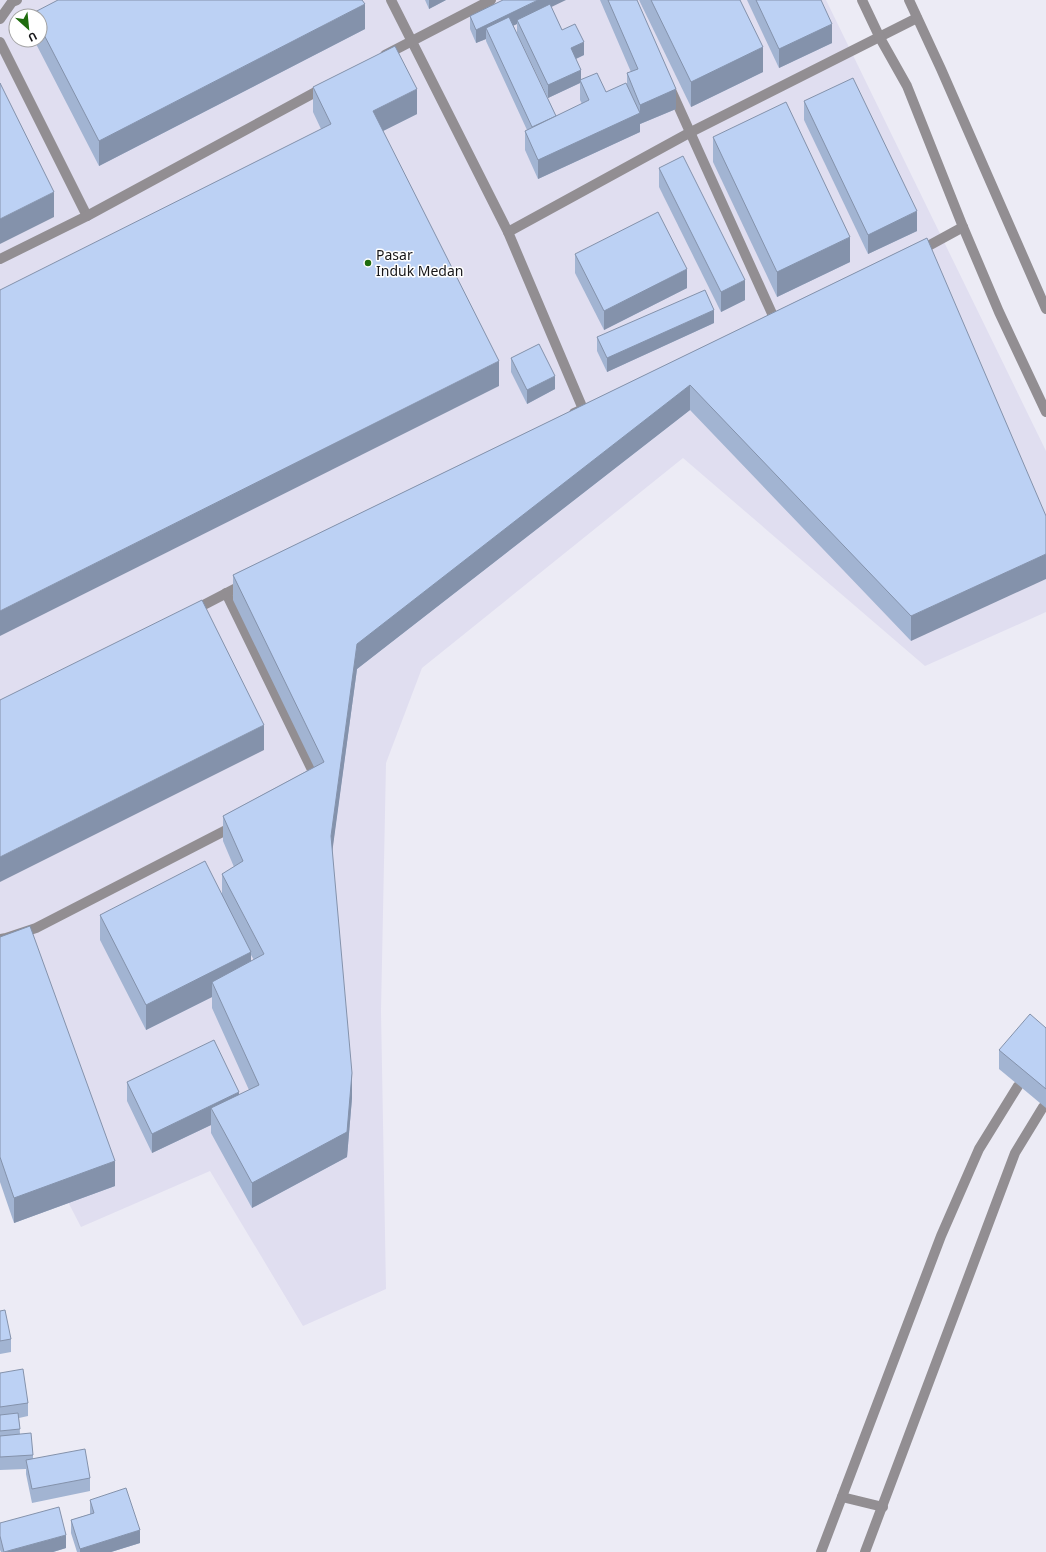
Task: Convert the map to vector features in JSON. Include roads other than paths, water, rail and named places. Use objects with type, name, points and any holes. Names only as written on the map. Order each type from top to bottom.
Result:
[{"type":"street","points":[[0,19],[12,2],[17,0]]},
{"type":"street","points":[[391,0],[508,232],[587,407],[562,420]]},
{"type":"street","points":[[377,59],[411,40],[491,0]]},
{"type":"street","points":[[862,0],[880,38],[907,86],[963,228],[999,312],[1046,412]]},
{"type":"street","points":[[909,0],[945,76],[1046,309]]},
{"type":"street","points":[[508,232],[689,133],[917,18]]},
{"type":"street","points":[[0,42],[87,216]]},
{"type":"street","points":[[668,84],[774,318]]},
{"type":"street","points":[[0,259],[87,216],[329,85]]},
{"type":"street","points":[[911,254],[963,228]]},
{"type":"street","points":[[184,615],[254,579]]},
{"type":"street","points":[[226,593],[316,777],[317,781],[314,785],[307,789]]},
{"type":"street","points":[[0,939],[36,928],[245,821]]},
{"type":"street","points":[[821,1552],[941,1236],[979,1149],[1018,1086]]},
{"type":"street","points":[[865,1552],[1015,1153],[1044,1106]]},
{"type":"street","points":[[842,1497],[883,1507]]},
{"type":"place","name":"Pasar Induk Medan","points":[[368,263]]}]
